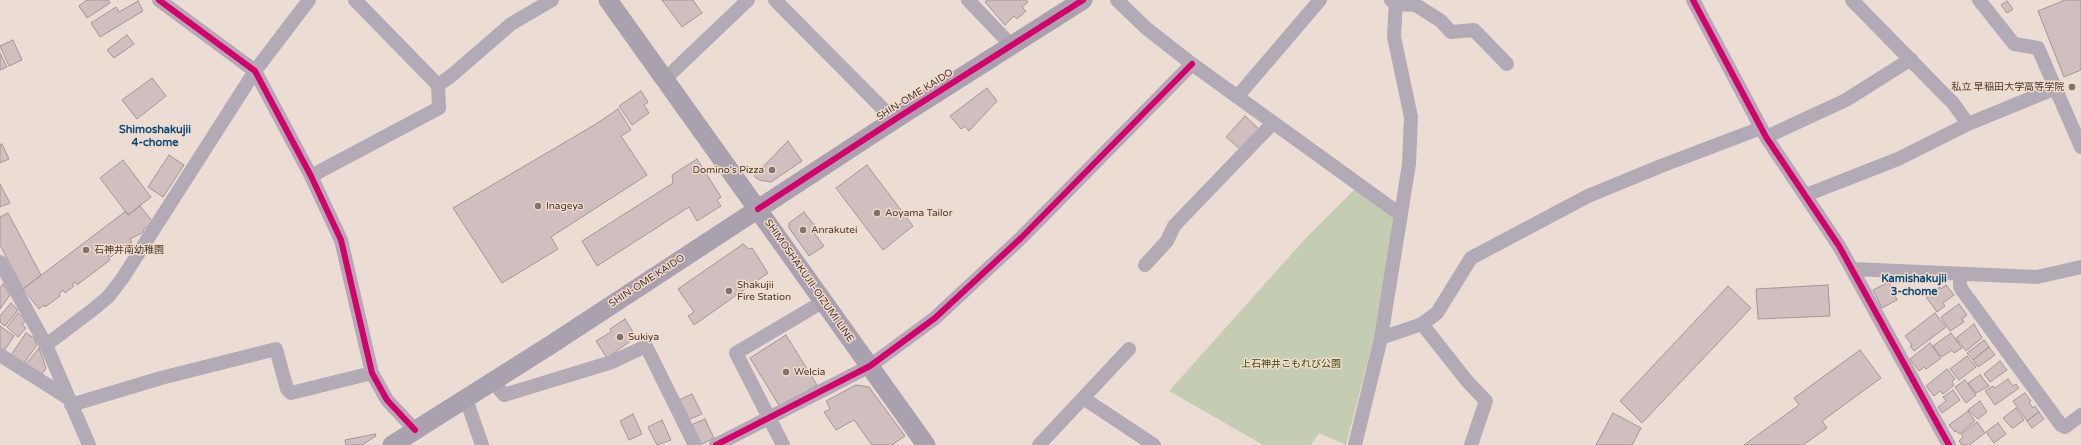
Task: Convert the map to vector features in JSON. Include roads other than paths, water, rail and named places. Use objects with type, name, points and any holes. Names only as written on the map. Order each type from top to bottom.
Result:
[{"type":"main road","name":"SHIMOSHAKUJII-OIZUMI LINE","points":[[608,0],[824,301],[924,444]]},
{"type":"main road","name":"SHIN-OME KAIDO","points":[[392,445],[466,399],[894,120],[1084,0]]},
{"type":"street","points":[[159,0],[255,71],[311,176],[341,240],[372,373],[387,400],[415,430]]},
{"type":"street","points":[[46,345],[96,308],[108,297],[122,279],[255,71],[309,0]]},
{"type":"street","points":[[311,176],[439,108],[438,85],[355,0]]},
{"type":"street","points":[[438,85],[451,76],[511,24],[552,0]]},
{"type":"street","points":[[664,80],[748,0]]},
{"type":"street","points":[[775,0],[894,120]]},
{"type":"street","points":[[968,0],[1012,46]]},
{"type":"street","points":[[1117,0],[1146,28],[1192,64],[1401,215]]},
{"type":"street","points":[[1237,97],[1320,0]]},
{"type":"street","points":[[1693,0],[1764,133],[1790,174],[1806,195],[1852,269],[1949,445]]},
{"type":"street","points":[[1852,0],[1953,103],[1968,124]]},
{"type":"street","points":[[1979,0],[2014,44],[2038,48],[2081,147]]},
{"type":"street","points":[[1354,445],[1381,338],[1409,164],[1411,117],[1394,37],[1394,1],[1416,5],[1441,21],[1451,32],[1474,30],[1507,64]]},
{"type":"street","points":[[1381,338],[1422,324],[1437,313],[1471,258],[1588,196],[1660,166],[1764,133],[1846,100],[1911,59]]},
{"type":"street","points":[[716,445],[870,366],[935,318],[978,280],[1192,64]]},
{"type":"street","points":[[1806,195],[1898,159],[1968,124],[2056,88]]},
{"type":"street","points":[[1145,265],[1167,241],[1174,226],[1273,122]]},
{"type":"street","points":[[0,262],[46,345],[89,445]]},
{"type":"street","points":[[1852,269],[2037,277],[2081,267]]},
{"type":"street","points":[[1960,274],[1960,286],[1962,290],[2062,428],[2081,415]]},
{"type":"street","points":[[783,445],[768,419],[736,353],[824,301]]},
{"type":"street","points":[[1422,324],[1467,381],[1486,402],[1471,445]]},
{"type":"street","points":[[493,381],[504,395],[612,362],[646,346],[695,445]]},
{"type":"street","points":[[0,355],[69,401],[276,349],[287,389],[291,393],[372,373]]},
{"type":"street","points":[[1038,445],[1129,349]]},
{"type":"street","points":[[1083,398],[1151,444]]},
{"type":"street","points":[[466,399],[482,445]]},
{"type":"place","name":"私立 早稲田大学高等学院","points":[[2072,87]]},
{"type":"place","name":"Domino's Pizza","points":[[772,170]]},
{"type":"place","name":"Inageya","points":[[538,206]]},
{"type":"place","name":"Aoyama Tailor","points":[[877,213]]},
{"type":"place","name":"Anrakutei","points":[[803,230]]},
{"type":"place","name":"石神井南幼稚園","points":[[86,250]]},
{"type":"place","name":"Shakujii Fire Station","points":[[729,291]]},
{"type":"place","name":"Sukiya","points":[[620,337]]},
{"type":"place","name":"Welcia","points":[[786,372]]},
{"type":"district","name":"Shimoshakujii 4-chome","points":[[155,136]]},
{"type":"district","name":"Kamishakujii 3-chome","points":[[1914,285]]},
{"type":"park label","name":"上石神井こもれび公園","points":[[1291,364]]}]
